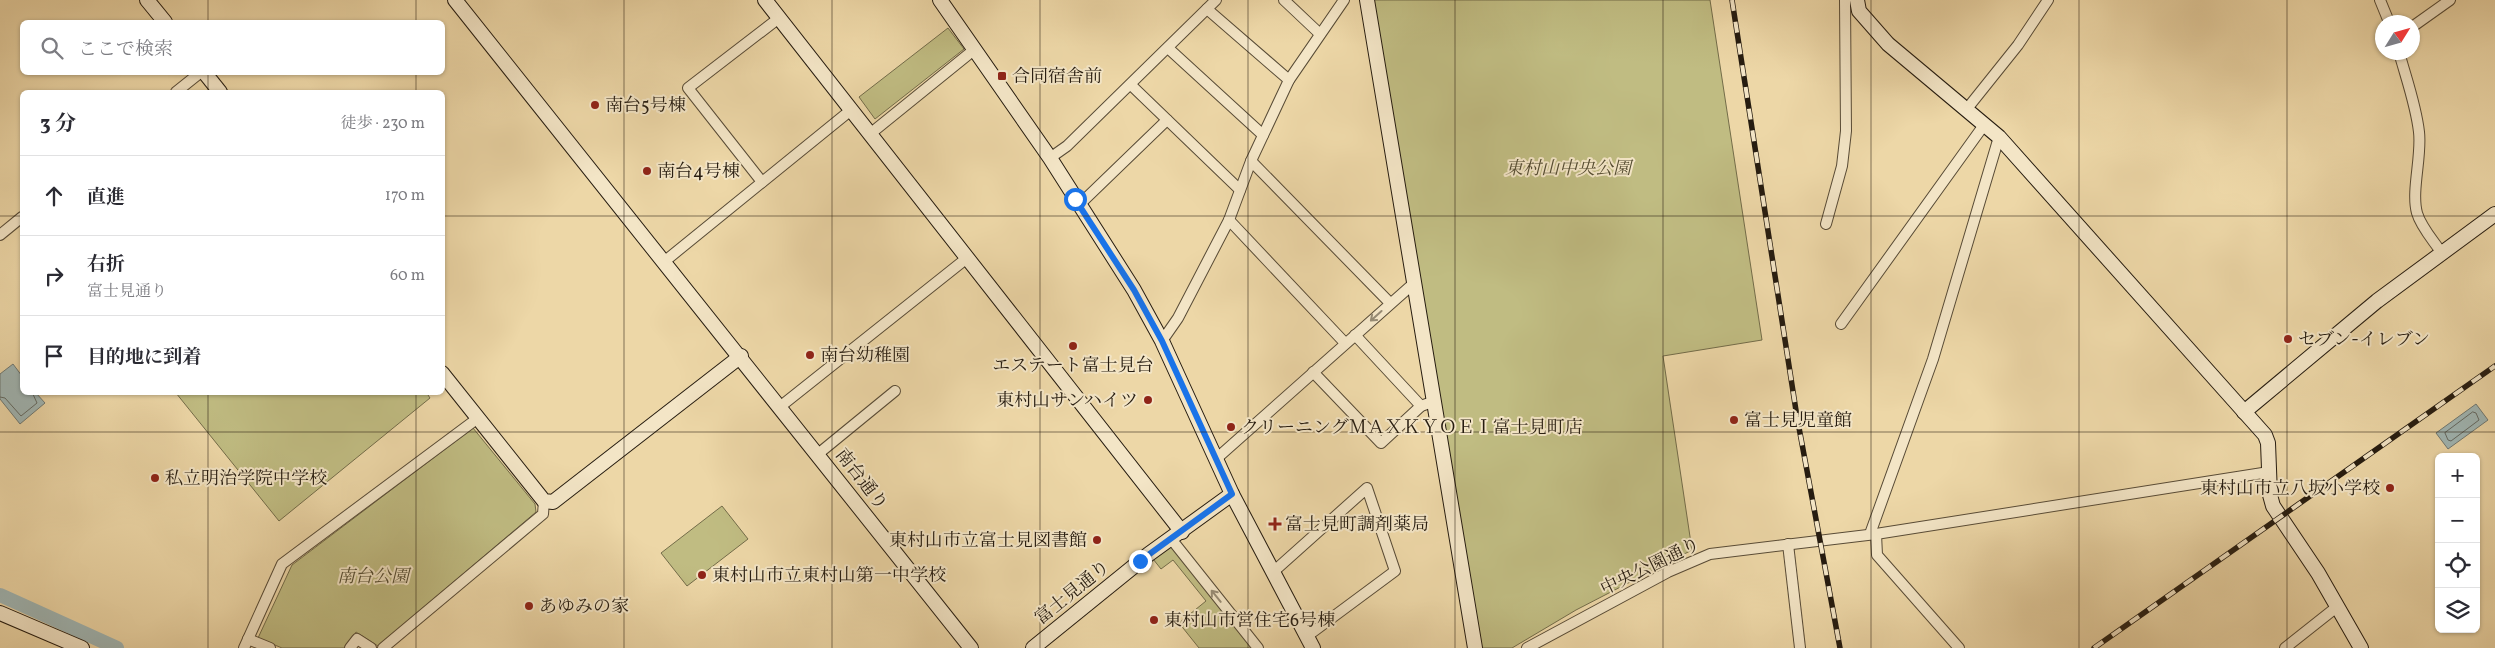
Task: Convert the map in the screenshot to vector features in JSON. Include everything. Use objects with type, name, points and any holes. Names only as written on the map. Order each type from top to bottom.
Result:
[{"type":"street","points":[[147,0],[163,20]]},
{"type":"street","name":"南台通り","points":[[456,0],[972,648]]},
{"type":"street","points":[[765,0],[967,258],[1177,536],[1258,648]]},
{"type":"street","points":[[940,0],[1050,158],[1134,290],[1162,341],[1232,494],[1272,573],[1310,642],[1395,571],[1367,488],[1272,573]]},
{"type":"street","points":[[1050,158],[1067,146],[1216,0]]},
{"type":"street","points":[[1284,0],[1320,34]]},
{"type":"street","points":[[1162,341],[1178,318],[1228,220],[1251,161],[1289,80],[1344,0]]},
{"type":"street","points":[[1367,0],[1413,284],[1427,404],[1475,648]]},
{"type":"street","points":[[1852,0],[1859,11],[1888,44],[1999,137],[2265,435],[2268,443],[2270,495],[2274,506],[2338,606],[2361,648]]},
{"type":"street","points":[[1826,224],[1842,166],[1846,132],[1852,0]]},
{"type":"street","points":[[1966,110],[2032,26],[2048,0]]},
{"type":"street","points":[[2380,0],[2386,15]]},
{"type":"street","points":[[2420,21],[2450,0]]},
{"type":"street","points":[[1207,9],[1289,80]]},
{"type":"street","points":[[762,182],[688,88],[779,18]]},
{"type":"street","points":[[1168,48],[1263,135]]},
{"type":"street","points":[[870,134],[975,49]]},
{"type":"street","points":[[2401,60],[2419,130],[2420,155],[2416,197],[2417,212],[2424,228],[2441,252]]},
{"type":"street","points":[[179,90],[199,75]]},
{"type":"street","points":[[206,75],[218,90]]},
{"type":"street","points":[[1130,85],[1240,190]]},
{"type":"street","points":[[665,261],[851,110]]},
{"type":"street","points":[[1079,205],[1167,120]]},
{"type":"street","points":[[1841,324],[1984,125]]},
{"type":"street","points":[[1959,648],[1877,555],[1873,534],[1933,359],[1999,137]]},
{"type":"street","points":[[1251,161],[1390,304]]},
{"type":"street","points":[[2244,412],[2346,325],[2441,252],[2495,214]]},
{"type":"street","points":[[0,235],[20,219]]},
{"type":"street","points":[[1228,220],[1345,343]]},
{"type":"street","points":[[781,406],[967,258]]},
{"type":"street","points":[[1216,458],[1413,284]]},
{"type":"street","points":[[1355,335],[1427,404]]},
{"type":"street","points":[[544,501],[553,502],[741,356]]},
{"type":"street","points":[[1313,372],[1381,443],[1427,404]]},
{"type":"street","points":[[383,648],[543,514],[544,501],[445,377]]},
{"type":"street","points":[[818,454],[895,391]]},
{"type":"street","points":[[270,648],[246,644],[282,564],[478,418]]},
{"type":"street","name":"中央公園通り","points":[[1527,648],[1668,572],[1710,554],[1873,534],[2269,472]]},
{"type":"street","name":"富士見通り","points":[[1033,648],[1145,558],[1232,494]]},
{"type":"street","points":[[1788,544],[1800,648]]},
{"type":"street","points":[[2285,648],[2338,606]]},
{"type":"street","points":[[0,613],[82,648]]},
{"type":"street","points":[[350,648],[356,639],[372,648]]},
{"type":"green space","name":"東村山中央公園","points":[[1372,0],[1710,0],[1762,340],[1663,356],[1692,550],[1576,610],[1512,648],[1482,648]]},
{"type":"green space","points":[[948,28],[964,49],[875,119],[859,97]]},
{"type":"green space","points":[[178,395],[428,395],[430,398],[279,521]]},
{"type":"green space","name":"南台公園","points":[[473,428],[535,504],[536,512],[378,646],[356,632],[345,648],[282,648],[258,638],[292,565]]},
{"type":"green space","points":[[722,506],[748,539],[687,586],[661,553]]},
{"type":"green space","points":[[1168,540],[1258,648],[1199,648],[1179,623],[1206,601],[1173,560],[1161,569],[1149,554]]},
{"type":"water","points":[[13,364],[20,373],[20,395],[38,395],[45,403],[20,424],[0,399],[0,374]]},
{"type":"water","points":[[2476,404],[2488,420],[2448,449],[2436,433]]},
{"type":"waterway","points":[[0,595],[117,648]]},
{"type":"railway","points":[[1732,0],[1797,417],[1840,648]]},
{"type":"railway","points":[[2094,648],[2495,366]]},
{"type":"place","name":"合同宿舎前","points":[[1002,76]]},
{"type":"place","name":"南台5号棟","points":[[595,105]]},
{"type":"place","name":"南台4号棟","points":[[647,171]]},
{"type":"place","name":"セブン-イレブン","points":[[2288,339]]},
{"type":"place","name":"エステート富士見台","points":[[1073,346]]},
{"type":"place","name":"南台幼稚園","points":[[810,355]]},
{"type":"place","name":"東村山サンハイツ","points":[[1148,400]]},
{"type":"place","name":"富士見児童館","points":[[1734,420]]},
{"type":"place","name":"クリーニングＭＡＸＫＹＯＥＩ富士見町店","points":[[1231,427]]},
{"type":"place","name":"私立明治学院中学校","points":[[155,478]]},
{"type":"place","name":"東村山市立八坂小学校","points":[[2390,488]]},
{"type":"place","name":"富士見町調剤薬局","points":[[1275,524]]},
{"type":"place","name":"東村山市立富士見図書館","points":[[1097,540]]},
{"type":"place","name":"東村山市立東村山第一中学校","points":[[702,575]]},
{"type":"place","name":"あゆみの家","points":[[529,606]]},
{"type":"place","name":"東村山市営住宅6号棟","points":[[1154,620]]},
{"type":"route","points":[[1075,199],[1134,290],[1162,341],[1232,494],[1172,540],[1140,561]]}]
